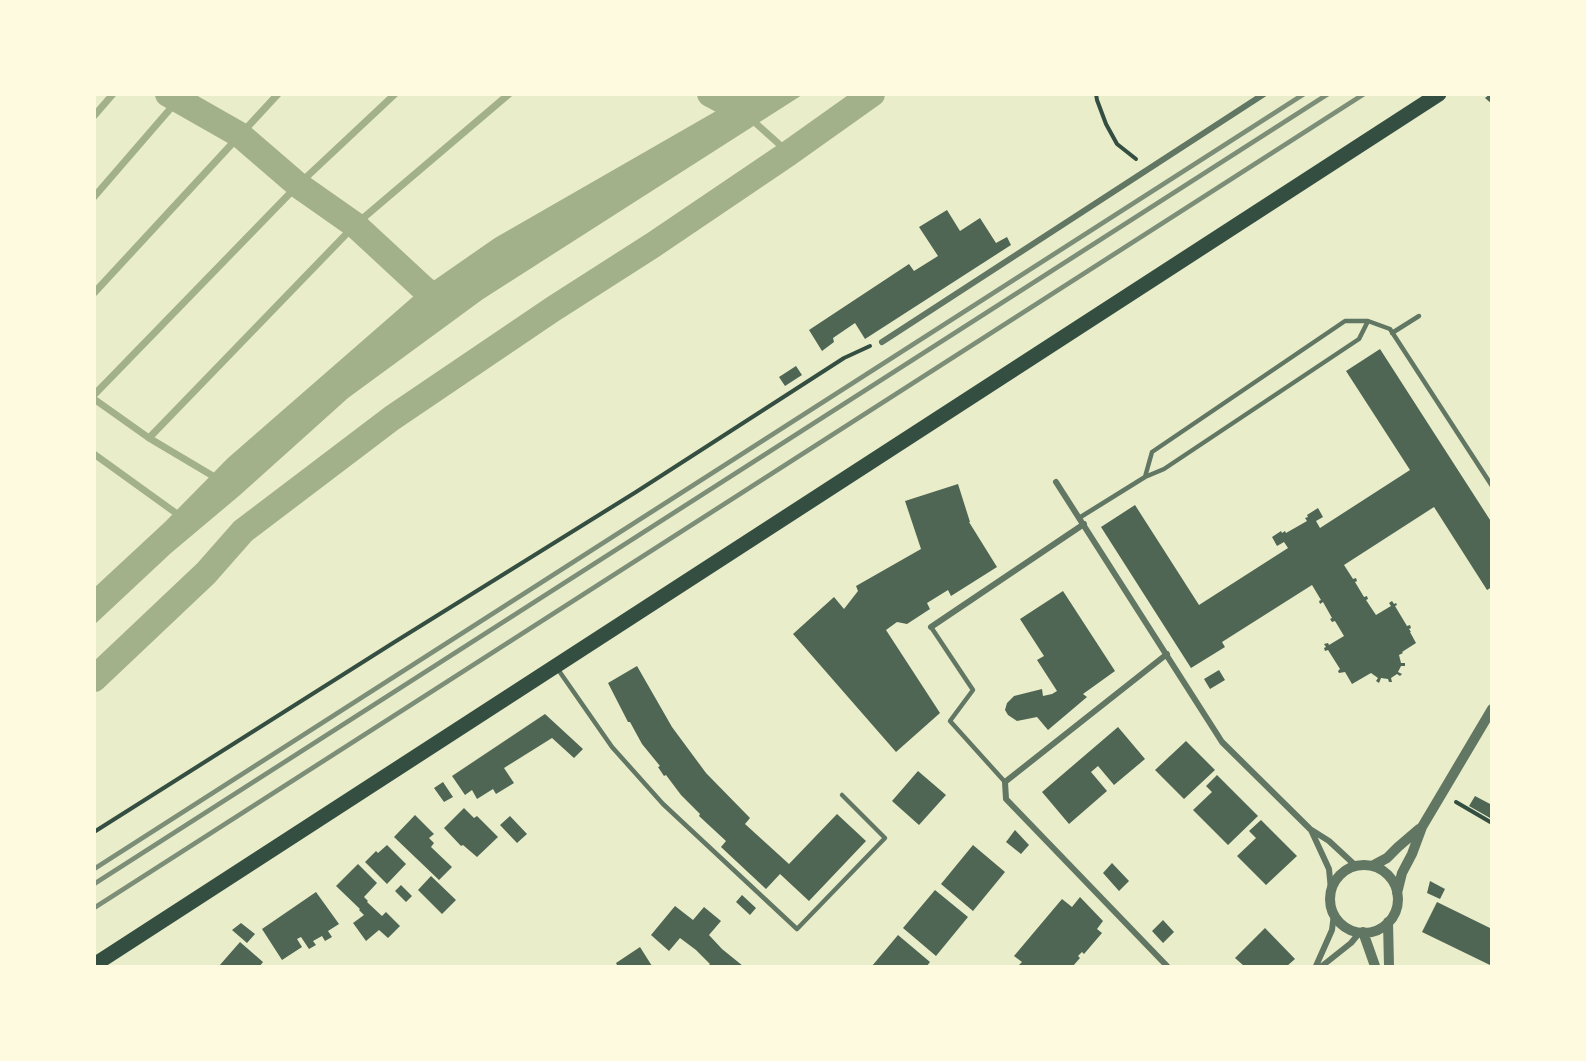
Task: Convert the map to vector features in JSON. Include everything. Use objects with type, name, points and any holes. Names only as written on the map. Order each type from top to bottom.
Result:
[{"type":"main road","points":[[94,965],[1439,94]]},
{"type":"street","points":[[882,342],[1264,94]]},
{"type":"street","points":[[1056,482],[1222,742],[1310,829],[1329,841],[1356,866]]},
{"type":"street","points":[[931,627],[1084,524]]},
{"type":"street","points":[[1167,654],[1005,782],[1006,799],[1167,966]]},
{"type":"street","points":[[1310,829],[1329,869],[1330,898],[1334,914],[1340,923],[1349,929],[1361,932],[1372,932],[1381,928],[1396,909],[1402,873],[1422,827],[1491,709]]},
{"type":"street","points":[[1372,866],[1388,858],[1422,827]]},
{"type":"street","points":[[1331,890],[1345,871],[1356,866],[1372,866],[1384,871],[1393,881],[1397,893]]},
{"type":"street","points":[[1316,966],[1332,930],[1334,914]]},
{"type":"street","points":[[1388,922],[1389,966]]},
{"type":"street","points":[[1322,966],[1361,932]]},
{"type":"street","points":[[1361,932],[1375,966]]},
{"type":"lane","points":[[1392,333],[1419,316]]},
{"type":"lane","points":[[1145,477],[1152,452],[1345,321],[1368,321],[1390,329],[1491,486]]},
{"type":"lane","points":[[1079,518],[1145,477],[1164,469],[1359,339],[1368,321]]},
{"type":"lane","points":[[931,627],[973,690],[950,721],[1005,782]]},
{"type":"lane","points":[[556,666],[612,747],[663,804],[797,929],[885,838],[842,795]]},
{"type":"path","points":[[1096,94],[1106,124],[1117,144],[1149,169]]},
{"type":"path","points":[[94,832],[636,492],[844,358],[882,342]]},
{"type":"path","points":[[1441,794],[1491,823]]},
{"type":"shaded area","points":[[744,95],[802,95],[483,299],[348,398],[240,495],[171,553],[95,624],[95,587],[165,522],[228,458],[423,288],[495,238]]},
{"type":"building","points":[[1492,94],[1492,104],[1485,98]]},
{"type":"building","points":[[947,210],[960,231],[980,218],[996,243],[1007,237],[1011,245],[865,339],[855,323],[833,338],[834,342],[822,351],[809,330],[909,264],[914,271],[938,256],[919,227]]},
{"type":"building","points":[[1380,349],[1492,523],[1492,587],[1487,590],[1434,507],[1344,565],[1353,579],[1356,578],[1355,582],[1364,597],[1367,596],[1366,600],[1376,615],[1391,606],[1389,603],[1392,601],[1396,603],[1395,606],[1407,626],[1410,625],[1410,632],[1416,643],[1399,655],[1401,663],[1405,663],[1405,666],[1401,666],[1398,672],[1402,674],[1400,676],[1397,674],[1391,678],[1392,682],[1381,678],[1379,683],[1376,681],[1378,678],[1371,673],[1352,684],[1345,672],[1339,673],[1340,669],[1328,650],[1325,651],[1324,644],[1329,645],[1344,636],[1335,621],[1332,622],[1330,619],[1332,618],[1323,602],[1320,604],[1321,600],[1312,585],[1222,642],[1225,647],[1191,668],[1101,527],[1135,505],[1199,605],[1288,548],[1284,542],[1277,546],[1272,537],[1281,531],[1286,533],[1307,521],[1305,518],[1308,517],[1307,515],[1318,508],[1323,517],[1316,521],[1320,528],[1410,470],[1346,371]]},
{"type":"building","points":[[796,366],[802,375],[785,386],[779,377]]},
{"type":"building","points":[[958,484],[969,522],[997,567],[951,596],[948,590],[927,603],[930,609],[907,624],[897,622],[886,630],[940,713],[896,752],[793,634],[834,597],[844,609],[858,591],[856,586],[921,549],[905,501]]},
{"type":"building","points":[[1063,591],[1115,671],[1083,694],[1087,697],[1048,730],[1037,717],[1017,721],[1005,710],[1007,703],[1014,696],[1042,689],[1043,696],[1057,691],[1037,660],[1044,656],[1020,619]]},
{"type":"building","points":[[637,666],[672,727],[706,773],[750,818],[745,824],[789,864],[837,814],[866,841],[809,901],[780,874],[766,889],[721,847],[726,841],[699,816],[700,814],[681,795],[666,775],[664,776],[658,767],[660,766],[628,722],[608,683]]},
{"type":"building","points":[[1219,670],[1225,680],[1210,689],[1204,679]]},
{"type":"building","points":[[545,714],[583,749],[574,758],[552,738],[504,768],[514,783],[496,794],[493,789],[477,799],[472,790],[465,795],[452,776]]},
{"type":"building","points":[[1118,727],[1145,759],[1114,785],[1098,766],[1091,772],[1107,791],[1069,824],[1042,792]]},
{"type":"building","points":[[1186,741],[1215,770],[1184,799],[1155,770]]},
{"type":"building","points":[[918,771],[946,795],[919,825],[892,801]]},
{"type":"building","points":[[1217,775],[1258,816],[1228,845],[1193,810],[1212,792],[1206,786]]},
{"type":"building","points":[[443,782],[453,797],[444,802],[434,788]]},
{"type":"building","points":[[1475,796],[1492,805],[1490,818],[1469,806]]},
{"type":"building","points":[[464,808],[474,818],[477,816],[498,837],[477,857],[463,845],[461,846],[444,828]]},
{"type":"building","points":[[415,815],[434,834],[429,838],[434,843],[431,847],[452,867],[439,880],[394,837]]},
{"type":"building","points":[[510,816],[527,834],[517,843],[500,825]]},
{"type":"building","points":[[1261,820],[1297,856],[1266,885],[1237,856],[1256,838],[1249,831]]},
{"type":"building","points":[[1015,830],[1029,845],[1021,854],[1006,842]]},
{"type":"building","points":[[387,845],[406,864],[387,884],[365,862],[376,851],[378,853]]},
{"type":"building","points":[[973,845],[1005,872],[973,911],[941,884]]},
{"type":"building","points":[[1112,863],[1129,881],[1119,891],[1103,873]]},
{"type":"building","points":[[358,864],[377,883],[364,897],[367,902],[382,916],[386,912],[400,926],[388,938],[379,930],[366,941],[353,923],[364,915],[336,886]]},
{"type":"building","points":[[431,876],[456,900],[442,914],[418,890]]},
{"type":"building","points":[[1430,881],[1445,889],[1440,899],[1427,893]]},
{"type":"building","points":[[401,885],[412,896],[406,902],[395,891]]},
{"type":"building","points":[[935,890],[968,917],[936,956],[903,928]]},
{"type":"building","points":[[316,892],[339,924],[328,931],[332,937],[325,941],[322,936],[313,941],[316,945],[309,949],[301,937],[297,939],[302,947],[282,960],[262,929]]},
{"type":"building","points":[[742,895],[756,908],[750,915],[736,902]]},
{"type":"building","points":[[1080,897],[1103,921],[1097,929],[1102,933],[1084,954],[1082,952],[1078,956],[1080,958],[1073,966],[1018,966],[1022,962],[1014,956],[1062,899],[1072,907]]},
{"type":"building","points":[[1437,902],[1492,929],[1492,966],[1422,932]]},
{"type":"building","points":[[675,906],[693,920],[704,907],[721,921],[709,935],[743,966],[708,966],[710,964],[680,938],[669,951],[651,935]]},
{"type":"building","points":[[1163,920],[1174,932],[1163,943],[1152,931]]},
{"type":"building","points":[[241,923],[255,934],[247,943],[232,930]]},
{"type":"building","points":[[1265,928],[1295,959],[1287,966],[1244,966],[1235,958]]},
{"type":"building","points":[[898,935],[930,962],[927,966],[872,966]]},
{"type":"building","points":[[240,942],[263,962],[260,966],[219,966]]},
{"type":"building","points":[[640,947],[652,966],[614,966],[617,965],[616,963]]},
{"type":"waterway","points":[[94,116],[113,94]]},
{"type":"waterway","points":[[168,94],[240,135],[298,185],[355,225],[440,301]]},
{"type":"waterway","points":[[94,197],[183,94]]},
{"type":"waterway","points":[[94,293],[278,94]]},
{"type":"waterway","points":[[94,395],[298,185],[395,94]]},
{"type":"waterway","points":[[149,438],[355,225],[509,94]]},
{"type":"waterway","points":[[710,94],[744,112]]},
{"type":"waterway","points":[[94,679],[206,573],[243,531],[392,418],[553,309],[653,245],[872,94]]},
{"type":"waterway","points":[[751,119],[789,153]]},
{"type":"waterway","points":[[94,399],[149,438],[218,479]]},
{"type":"waterway","points":[[94,454],[180,516]]},
{"type":"railway","points":[[94,869],[1304,94]]},
{"type":"railway","points":[[94,884],[1328,94]]},
{"type":"railway","points":[[94,908],[1364,94]]}]
